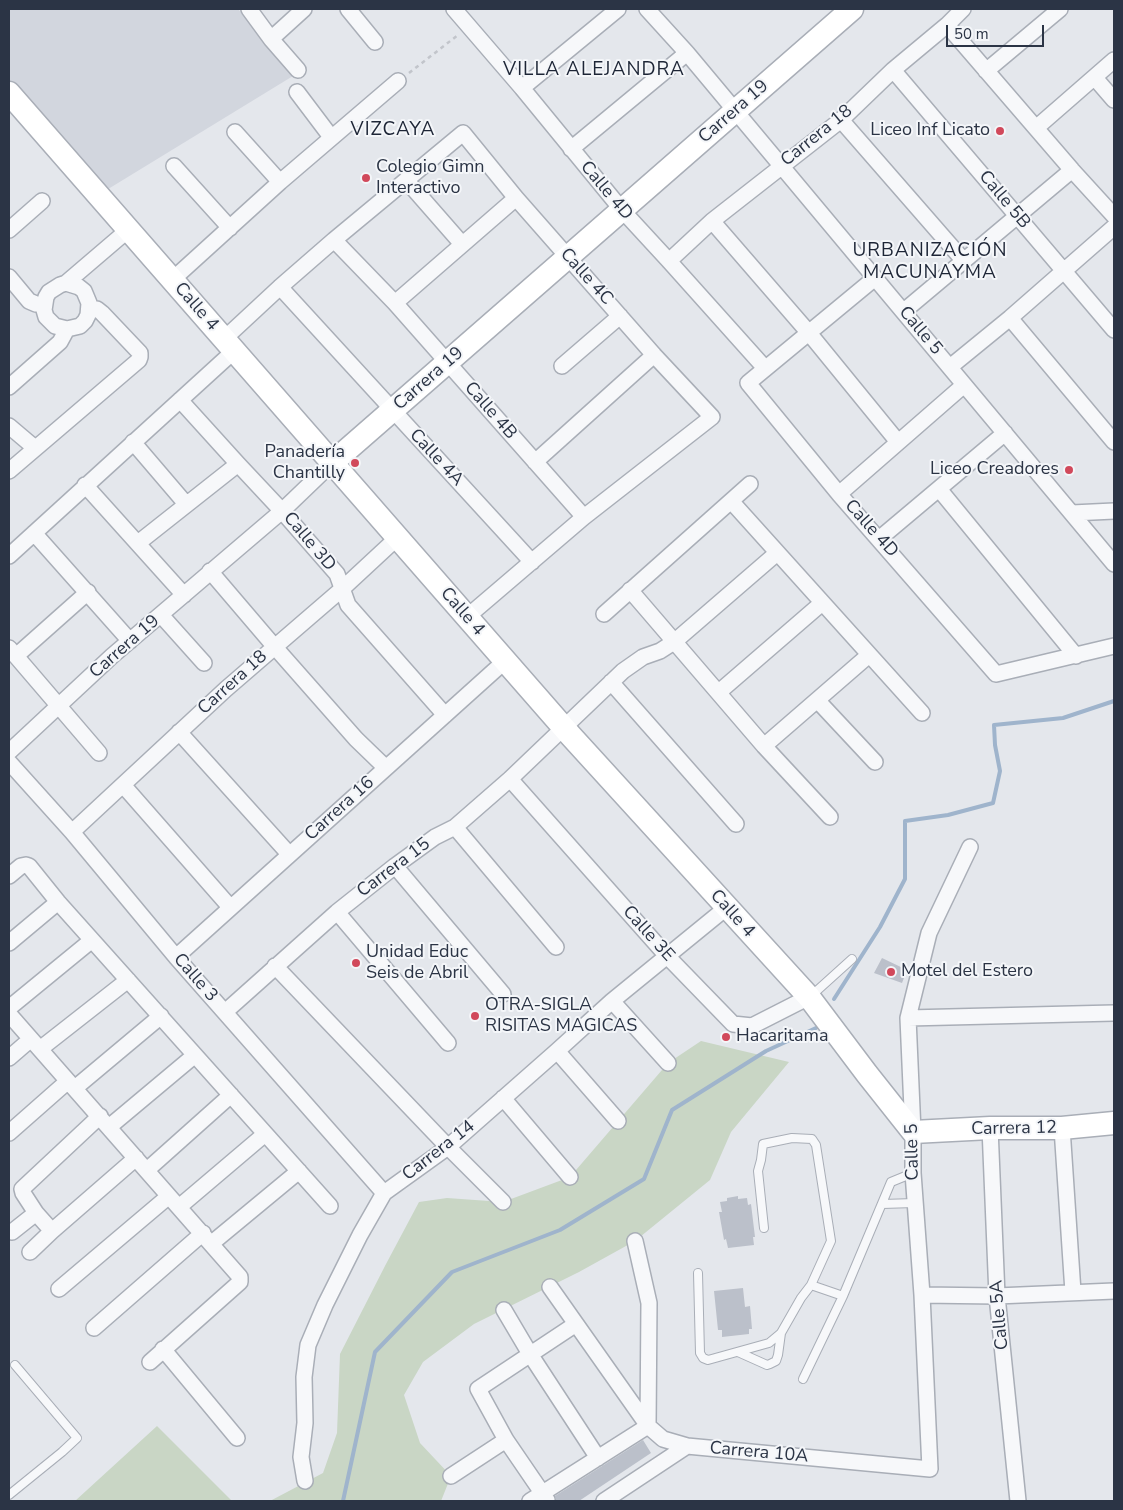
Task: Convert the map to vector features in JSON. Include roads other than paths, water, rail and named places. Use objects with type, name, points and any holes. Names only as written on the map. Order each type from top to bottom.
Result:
[{"type":"street","points":[[249,9],[271,39],[298,70]]},
{"type":"street","points":[[271,39],[304,9]]},
{"type":"street","points":[[348,9],[375,42]]},
{"type":"street","points":[[522,88],[618,9]]},
{"type":"street","name":"Calle 5","points":[[647,9],[687,52],[1114,564]]},
{"type":"street","name":"Carrera 19","points":[[9,752],[130,641],[282,511],[332,463],[852,9]]},
{"type":"street","name":"Carrera 18","points":[[669,261],[712,220],[841,120],[893,70],[947,25],[963,9]]},
{"type":"street","points":[[986,71],[1060,9]]},
{"type":"street","name":"Calle 4D","points":[[459,11],[469,26],[622,210],[764,368],[748,383],[839,494],[880,538],[996,674],[1076,656]]},
{"type":"street","points":[[947,25],[1114,216]]},
{"type":"street","points":[[571,149],[687,52]]},
{"type":"street","points":[[1036,128],[1114,60]]},
{"type":"street","name":"Calle 5B","points":[[893,70],[1114,330]]},
{"type":"street","points":[[1094,78],[1114,100]]},
{"type":"street","points":[[172,280],[280,182],[398,81]]},
{"type":"street","points":[[297,92],[332,137]]},
{"type":"street","name":"Calle 4","points":[[10,98],[563,727],[809,997],[913,1132]]},
{"type":"street","points":[[841,120],[964,261]]},
{"type":"street","points":[[235,132],[280,182]]},
{"type":"street","name":"Calle 4C","points":[[406,180],[463,133],[516,198],[654,355],[712,417],[584,517]]},
{"type":"street","points":[[174,166],[230,228]]},
{"type":"street","points":[[904,311],[1072,170]]},
{"type":"street","points":[[9,556],[180,400],[280,287],[406,180],[462,244]]},
{"type":"street","points":[[395,304],[516,198]]},
{"type":"street","points":[[9,230],[42,201]]},
{"type":"street","points":[[712,220],[809,333],[898,442]]},
{"type":"street","points":[[950,367],[1010,318],[1114,227]]},
{"type":"street","points":[[66,283],[128,230]]},
{"type":"street","name":"Calle 4B","points":[[334,240],[395,304],[584,517]]},
{"type":"street","points":[[9,277],[30,301],[36,304],[44,304]]},
{"type":"street","points":[[764,368],[875,278]]},
{"type":"street","points":[[66,283],[79,287],[84,291],[90,309],[84,321],[74,328],[67,330],[50,322],[44,310],[44,304],[49,292],[60,284],[66,283]]},
{"type":"street","name":"Calle 4A","points":[[280,287],[532,562]]},
{"type":"street","points":[[9,471],[139,360],[140,353],[102,313],[97,309],[90,309]]},
{"type":"street","points":[[562,366],[620,316]]},
{"type":"street","points":[[1010,318],[1114,442]]},
{"type":"street","points":[[9,387],[60,342],[67,330]]},
{"type":"street","points":[[535,462],[654,355]]},
{"type":"street","points":[[839,494],[964,385]]},
{"type":"street","name":"Calle 3D","points":[[180,400],[282,511],[336,574],[348,605],[445,715]]},
{"type":"street","points":[[9,426],[35,448]]},
{"type":"street","points":[[880,538],[1005,434]]},
{"type":"street","points":[[133,442],[186,504]]},
{"type":"street","points":[[138,543],[238,464]]},
{"type":"street","points":[[604,614],[750,484]]},
{"type":"street","points":[[85,485],[184,595]]},
{"type":"street","points":[[939,489],[1076,656],[1114,646]]},
{"type":"street","points":[[731,500],[922,713]]},
{"type":"street","points":[[1072,513],[1114,511]]},
{"type":"street","points":[[467,617],[584,517]]},
{"type":"street","points":[[34,533],[130,641]]},
{"type":"street","name":"Carrera 18","points":[[72,832],[274,646],[342,589],[397,538]]},
{"type":"street","name":"Carrera 15","points":[[225,1012],[337,912],[435,837],[455,827],[510,779],[622,671],[643,657],[660,651],[674,642],[777,553]]},
{"type":"street","points":[[210,571],[356,739],[386,768]]},
{"type":"street","points":[[630,590],[764,746],[830,817]]},
{"type":"street","points":[[88,592],[12,652],[98,753]]},
{"type":"street","points":[[719,692],[822,603]]},
{"type":"street","points":[[161,615],[204,663]]},
{"type":"street","points":[[764,746],[869,655]]},
{"type":"street","name":"Carrera 16","points":[[176,957],[505,661]]},
{"type":"street","points":[[611,682],[736,824]]},
{"type":"street","points":[[817,700],[875,762]]},
{"type":"street","points":[[179,732],[290,854]]},
{"type":"street","name":"Calle 3","points":[[9,762],[72,832],[176,957],[384,1193]]},
{"type":"street","name":"Calle 3E","points":[[510,779],[667,956],[733,1024],[752,1026],[809,997]]},
{"type":"street","points":[[123,785],[230,907]]},
{"type":"street","points":[[455,827],[556,947]]},
{"type":"street","name":"Calle 5","points":[[930,1469],[922,1295],[913,1173],[908,1018],[929,933],[970,847]]},
{"type":"street","points":[[9,876],[21,866],[29,866],[58,902],[330,1206]]},
{"type":"street","points":[[395,866],[503,994]]},
{"type":"street","points":[[9,943],[58,902]]},
{"type":"street","name":"Carrera 14","points":[[305,1481],[301,1457],[305,1423],[304,1377],[308,1345],[325,1305],[360,1235],[384,1193],[448,1147],[612,1001],[726,908]]},
{"type":"street","points":[[337,912],[448,1043]]},
{"type":"street","points":[[9,1008],[92,940]]},
{"type":"street","points":[[275,966],[503,1202]]},
{"type":"street","points":[[9,1058],[36,1044],[128,980]]},
{"type":"street","points":[[612,1001],[668,1063]]},
{"type":"street","points":[[908,1018],[1114,1013]]},
{"type":"street","points":[[9,1014],[240,1277],[240,1282],[150,1362]]},
{"type":"street","points":[[9,1133],[161,1016]]},
{"type":"street","points":[[557,1051],[618,1121]]},
{"type":"street","points":[[52,1231],[36,1213],[23,1193],[22,1189],[24,1186],[104,1122],[195,1055]]},
{"type":"street","points":[[147,1170],[231,1094]]},
{"type":"street","points":[[503,1098],[570,1177]]},
{"type":"street","name":"Carrera 12","points":[[913,1132],[990,1128],[1062,1128],[1114,1123]]},
{"type":"street","name":"Calle 5A","points":[[990,1128],[997,1296],[1018,1501]]},
{"type":"street","points":[[1062,1128],[1073,1292]]},
{"type":"street","points":[[59,1290],[174,1201],[265,1134]]},
{"type":"street","points":[[30,1252],[136,1158]]},
{"type":"street","points":[[94,1328],[207,1238],[299,1171]]},
{"type":"street","points":[[12,1232],[36,1213]]},
{"type":"street","points":[[635,1241],[649,1303],[648,1426]]},
{"type":"street","points":[[550,1287],[648,1426],[663,1440],[687,1446]]},
{"type":"street","points":[[922,1295],[997,1296],[1114,1291]]},
{"type":"street","points":[[504,1310],[530,1354],[598,1458]]},
{"type":"street","points":[[576,1324],[478,1389],[540,1498],[648,1426]]},
{"type":"street","points":[[163,1350],[237,1438]]},
{"type":"street","points":[[451,1476],[506,1440]]},
{"type":"street","name":"Carrera 10A","points":[[604,1501],[687,1446],[930,1469]]},
{"type":"lane","points":[[809,997],[852,959]]},
{"type":"lane","points":[[738,1352],[767,1365],[776,1360],[781,1333],[800,1298],[811,1286],[831,1241],[816,1145],[812,1139],[792,1138],[763,1144],[758,1170],[764,1228]]},
{"type":"lane","points":[[804,1378],[843,1296],[891,1182],[913,1173]]},
{"type":"lane","points":[[882,1204],[915,1203]]},
{"type":"lane","points":[[698,1273],[700,1353],[704,1358],[708,1360],[769,1343],[781,1333]]},
{"type":"lane","points":[[811,1286],[843,1296]]},
{"type":"lane","points":[[9,1494],[77,1438],[15,1365]]},
{"type":"waterway","points":[[834,999],[880,927],[905,879],[905,821],[948,815],[993,803],[1000,771],[995,745],[994,725],[1063,718],[1114,701]]},
{"type":"waterway","points":[[343,1501],[375,1352],[452,1272],[560,1230],[644,1179],[672,1110],[766,1051],[816,1028]]},
{"type":"place","name":"Liceo Inf Licato","points":[[1000,131]]},
{"type":"place","name":"Colegio Gimn Interactivo","points":[[366,178]]},
{"type":"place","name":"Panadería Chantilly","points":[[355,463]]},
{"type":"place","name":"Liceo Creadores","points":[[1069,470]]},
{"type":"place","name":"Unidad Educ Seis de Abril","points":[[356,963]]},
{"type":"place","name":"Motel del Estero","points":[[891,972]]},
{"type":"place","name":"OTRA-SIGLA RISITAS MAGICAS","points":[[475,1016]]},
{"type":"place","name":"Hacaritama","points":[[726,1037]]},
{"type":"district","name":"VILLA ALEJANDRA","points":[[594,70]]},
{"type":"district","name":"VIZCAYA","points":[[393,130]]},
{"type":"district","name":"URBANIZACIÓN MACUNAYMA","points":[[930,262]]}]
